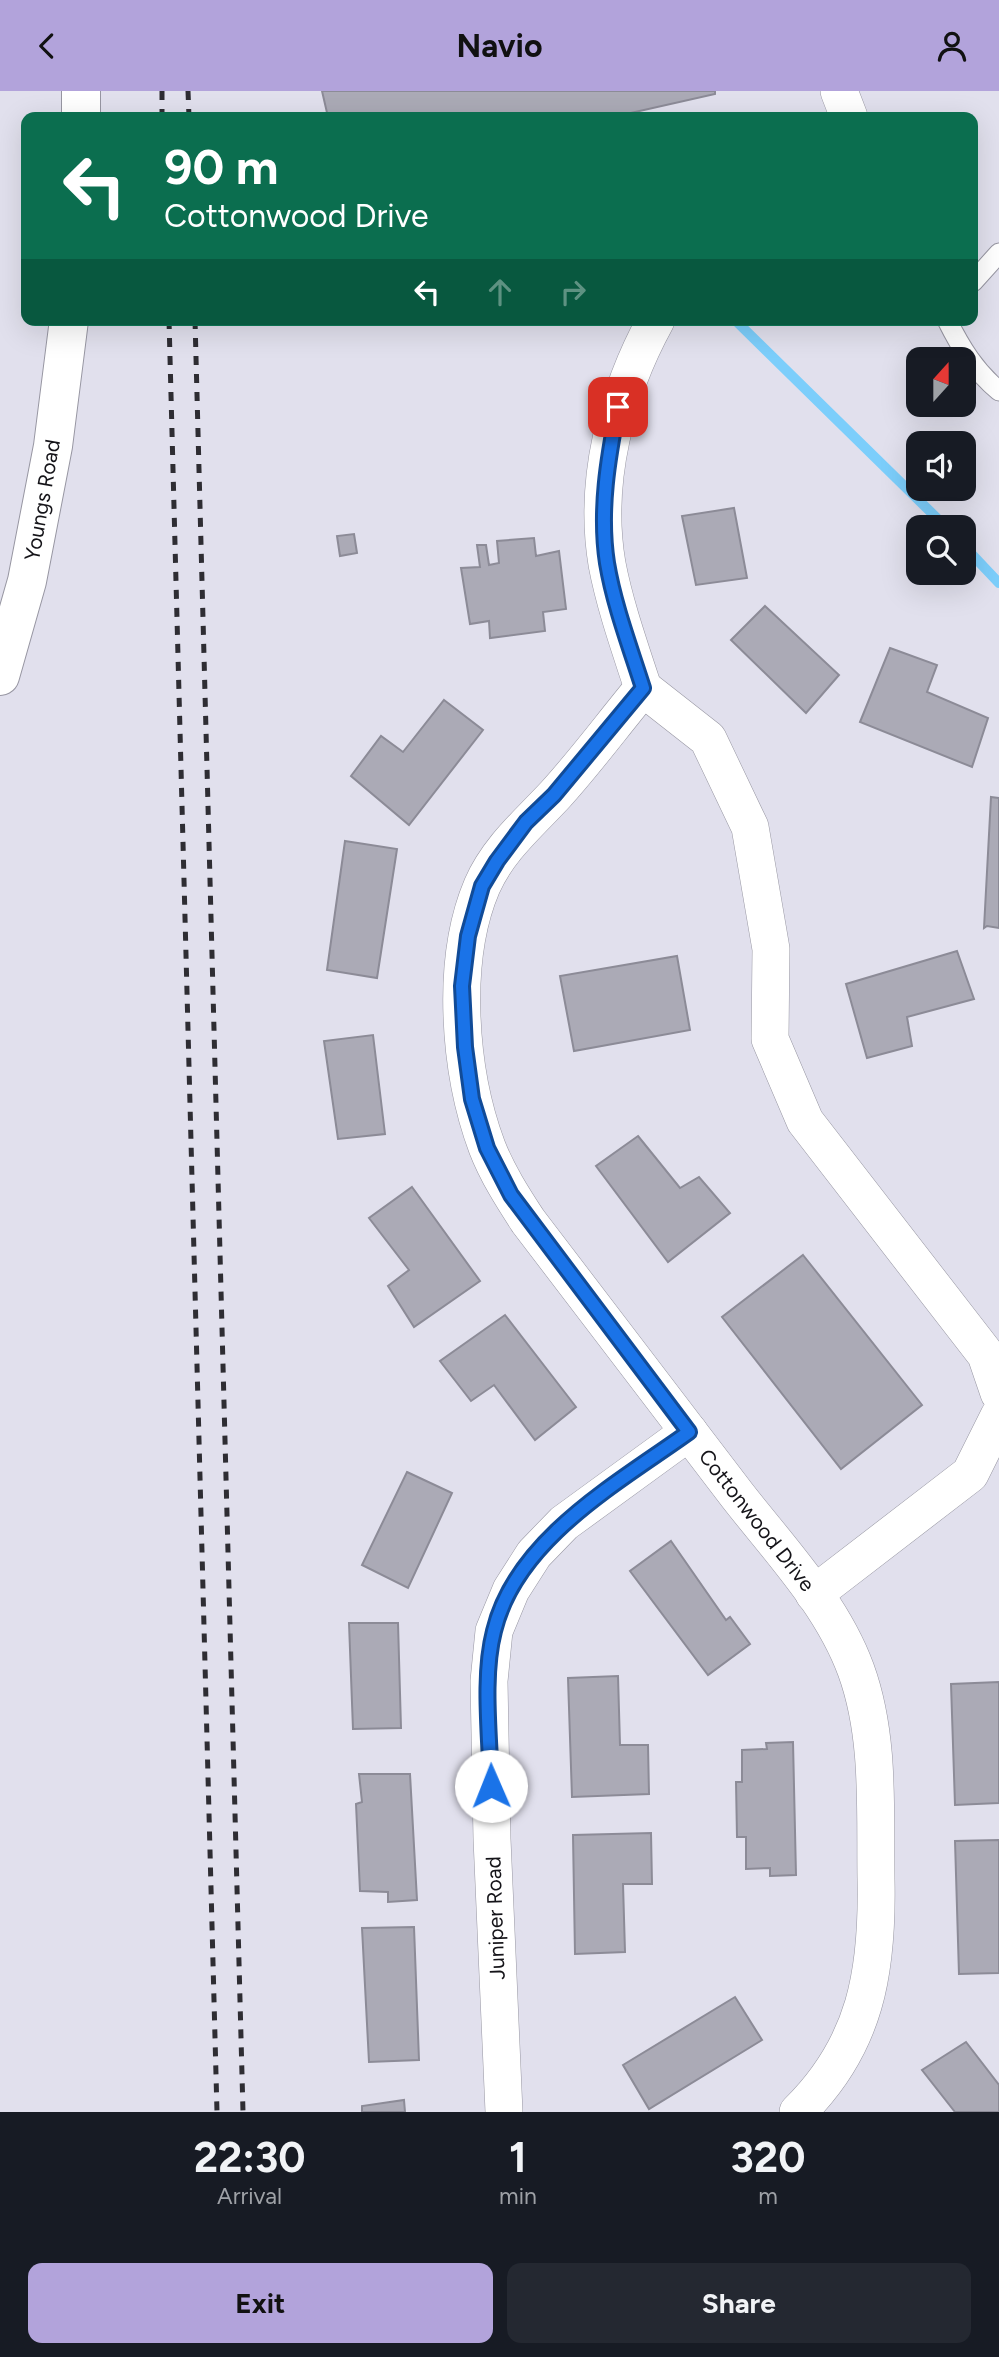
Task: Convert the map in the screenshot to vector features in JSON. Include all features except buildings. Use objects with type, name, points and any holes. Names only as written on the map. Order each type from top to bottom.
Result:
[{"type":"street","points":[[80,91],[81,112]]},
{"type":"street","points":[[839,91],[847,112]]},
{"type":"street","name":"Youngs Road","points":[[0,676],[27,581],[43,499],[53,446],[68,326]]},
{"type":"street","points":[[653,326],[637,355],[618,407],[607,463],[604,519],[607,564],[643,688],[708,739],[750,827],[771,949],[769,1039],[805,1121],[986,1355],[999,1393]]},
{"type":"street","name":"Cottonwood Drive","points":[[643,688],[554,795],[526,822],[482,886],[468,936],[462,986],[465,1047],[472,1099],[487,1148],[511,1195],[814,1594],[855,1668],[870,1720],[877,1929],[873,1973],[860,2017],[815,2107]]},
{"type":"street","points":[[814,1594],[970,1474],[999,1416]]},
{"type":"street","name":"Juniper Road","points":[[504,2112],[492,1826],[489,1681],[494,1631],[510,1590],[534,1554],[564,1523],[689,1432]]},
{"type":"lane","points":[[978,278],[997,264]]},
{"type":"lane","points":[[950,326],[962,351],[984,379],[999,391]]},
{"type":"waterway","points":[[741,326],[934,515]]},
{"type":"waterway","points":[[976,559],[999,583]]},
{"type":"railway","points":[[162,91],[162,112]]},
{"type":"railway","points":[[188,91],[189,112]]},
{"type":"railway","points":[[169,326],[217,2112]]},
{"type":"railway","points":[[195,326],[243,2112]]},
{"type":"route","points":[[491,1786],[489,1681],[494,1631],[510,1590],[534,1554],[564,1523],[689,1432],[511,1195],[487,1148],[472,1099],[465,1047],[462,986],[468,936],[482,886],[526,822],[554,795],[643,688],[607,564],[604,519],[607,463],[618,407]]}]
